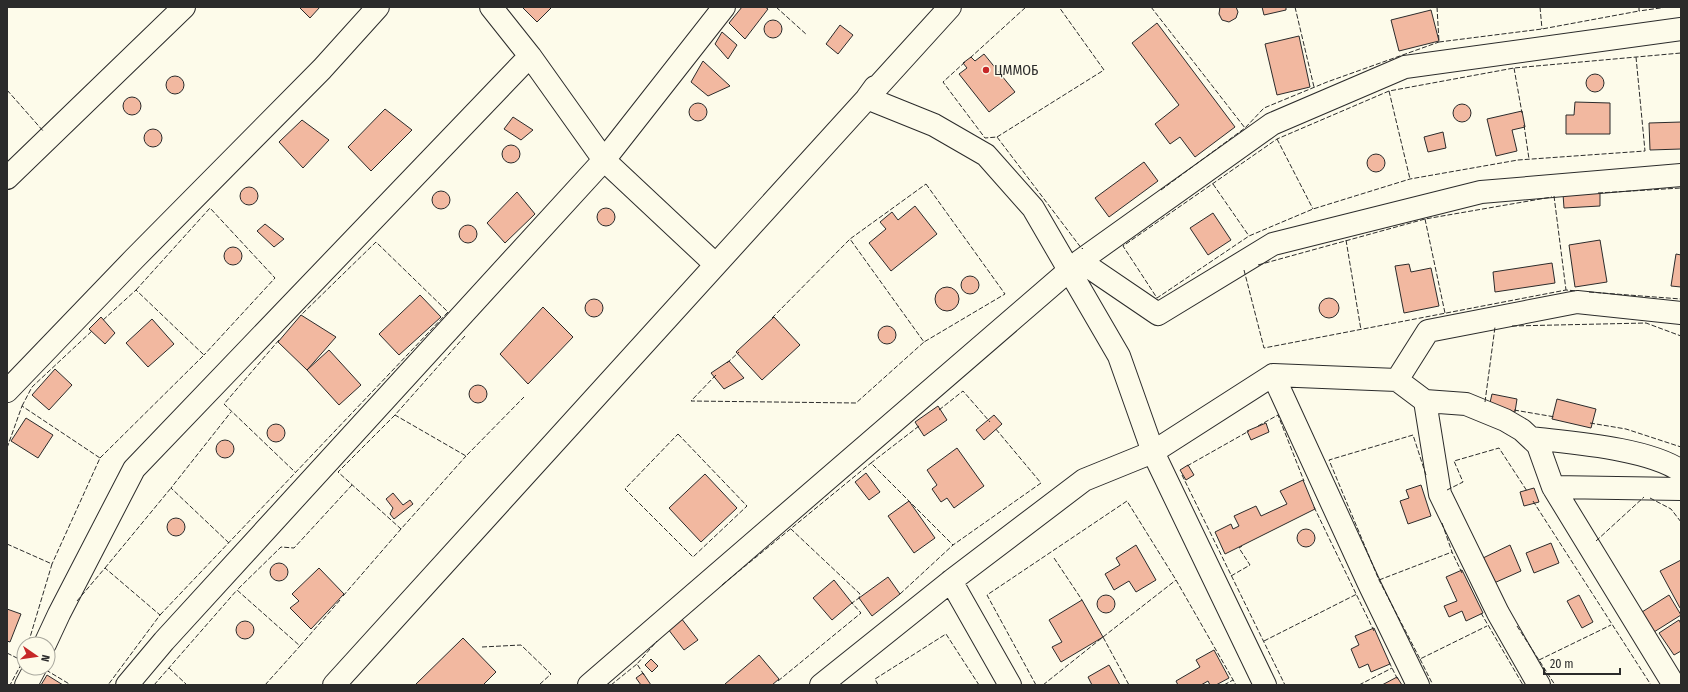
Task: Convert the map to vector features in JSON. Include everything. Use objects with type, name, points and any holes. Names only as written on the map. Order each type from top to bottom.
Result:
[{"type":"street","points":[[7,178],[184,7]]},
{"type":"street","points":[[7,392],[134,259],[322,69],[378,7]]},
{"type":"street","points":[[491,7],[530,56],[604,160],[715,264]]},
{"type":"street","points":[[127,685],[164,641],[604,160],[724,7]]},
{"type":"street","points":[[867,98],[930,7]]},
{"type":"street","points":[[334,685],[950,7]]},
{"type":"street","points":[[590,685],[1075,266],[1272,124],[1405,67],[1681,29]]},
{"type":"street","points":[[49,636],[134,469],[530,56]]},
{"type":"street","points":[[867,98],[934,125],[986,154],[1033,208],[1075,266],[1119,356],[1153,452],[1265,685]]},
{"type":"street","points":[[1075,266],[1158,314],[1273,244],[1481,192],[1681,175]]},
{"type":"street","points":[[1397,380],[1428,331],[1577,302],[1681,313]]},
{"type":"street","points":[[1273,375],[1369,584],[1418,685]]},
{"type":"street","points":[[821,685],[846,677],[951,581],[1084,480],[1153,452],[1273,375],[1397,380],[1425,401],[1466,404],[1505,420],[1522,430],[1538,446],[1553,487],[1674,685]]},
{"type":"street","points":[[1425,401],[1440,494],[1498,612],[1539,685]]},
{"type":"street","points":[[1531,438],[1596,446],[1630,453],[1670,463],[1681,471]]},
{"type":"street","points":[[1553,487],[1681,489]]},
{"type":"street","points":[[951,581],[1010,685]]},
{"type":"street","points":[[26,685],[31,676]]},
{"type":"building","points":[[299,7],[320,7],[310,18]]},
{"type":"building","points":[[522,7],[552,7],[537,22]]},
{"type":"building","points":[[742,7],[765,7],[768,9],[745,39],[729,23]]},
{"type":"building","points":[[1220,7],[1236,7],[1238,12],[1236,18],[1229,22],[1222,20],[1219,14]]},
{"type":"building","points":[[1262,7],[1286,7],[1286,10],[1264,15]]},
{"type":"building","points":[[1431,10],[1439,41],[1399,51],[1391,20]]},
{"type":"building","points":[[769,20],[777,20],[782,25],[780,36],[777,38],[769,38],[764,33],[764,25]]},
{"type":"building","points":[[1157,23],[1235,127],[1195,157],[1180,137],[1170,144],[1155,124],[1179,105],[1132,43]]},
{"type":"building","points":[[840,25],[853,35],[838,54],[826,44]]},
{"type":"building","points":[[722,32],[737,45],[728,59],[715,44]]},
{"type":"building","points":[[1299,36],[1310,87],[1277,95],[1265,44]]},
{"type":"building","points":[[984,54],[1015,92],[989,112],[959,74],[967,68],[963,63],[971,57],[975,61]]},
{"type":"building","points":[[703,61],[730,86],[708,96],[691,82]]},
{"type":"building","points":[[1595,74],[1601,77],[1604,83],[1601,89],[1595,92],[1589,89],[1586,83],[1589,77]]},
{"type":"building","points":[[175,76],[181,79],[184,85],[181,91],[175,94],[169,91],[166,85],[169,79]]},
{"type":"building","points":[[132,97],[138,100],[141,106],[138,112],[132,115],[126,112],[123,106],[126,100]]},
{"type":"building","points":[[1575,102],[1610,103],[1610,134],[1566,134],[1566,115],[1574,115]]},
{"type":"building","points":[[694,103],[702,103],[707,108],[705,119],[702,121],[694,121],[689,116],[689,108]]},
{"type":"building","points":[[1458,104],[1466,104],[1471,109],[1469,120],[1466,122],[1458,122],[1453,117],[1453,109]]},
{"type":"building","points":[[385,109],[412,130],[371,171],[348,147]]},
{"type":"building","points":[[1522,111],[1525,127],[1512,130],[1517,151],[1496,156],[1487,119]]},
{"type":"building","points":[[513,117],[533,130],[521,140],[504,129]]},
{"type":"building","points":[[302,120],[329,140],[303,168],[279,142]]},
{"type":"building","points":[[1681,122],[1681,149],[1650,150],[1649,123]]},
{"type":"building","points":[[153,129],[159,132],[162,138],[159,144],[153,147],[147,144],[144,138],[147,132]]},
{"type":"building","points":[[1443,132],[1446,148],[1428,152],[1424,137]]},
{"type":"building","points":[[507,145],[515,145],[520,150],[518,161],[515,163],[507,163],[502,158],[502,150]]},
{"type":"building","points":[[1372,154],[1380,154],[1385,159],[1383,170],[1380,172],[1372,172],[1367,167],[1367,159]]},
{"type":"building","points":[[1144,162],[1158,181],[1109,217],[1095,198]]},
{"type":"building","points":[[245,187],[253,187],[258,192],[256,203],[253,205],[245,205],[240,200],[240,192]]},
{"type":"building","points":[[437,191],[445,191],[450,196],[448,207],[445,209],[437,209],[432,204],[432,196]]},
{"type":"building","points":[[517,192],[535,214],[505,243],[487,223]]},
{"type":"building","points":[[1600,192],[1600,206],[1564,208],[1563,194]]},
{"type":"building","points":[[915,206],[937,234],[891,271],[869,243],[886,229],[880,222],[892,212],[898,220]]},
{"type":"building","points":[[602,208],[610,208],[615,213],[613,224],[610,226],[602,226],[597,221],[597,213]]},
{"type":"building","points":[[1213,213],[1231,240],[1208,255],[1190,228]]},
{"type":"building","points":[[265,224],[284,239],[274,247],[257,231]]},
{"type":"building","points":[[464,225],[472,225],[477,230],[475,241],[472,243],[464,243],[459,238],[459,230]]},
{"type":"building","points":[[1600,240],[1607,282],[1575,287],[1569,245]]},
{"type":"building","points":[[233,247],[239,250],[242,256],[239,262],[233,265],[227,262],[224,256],[227,250]]},
{"type":"building","points":[[1676,254],[1681,255],[1681,287],[1671,286]]},
{"type":"building","points":[[1552,263],[1555,283],[1495,292],[1493,272]]},
{"type":"building","points":[[1409,264],[1411,272],[1431,268],[1439,306],[1404,313],[1395,266]]},
{"type":"building","points":[[966,276],[974,276],[979,281],[977,292],[974,294],[966,294],[961,289],[961,281]]},
{"type":"building","points":[[947,287],[955,291],[959,299],[955,307],[947,311],[939,307],[935,299],[939,291]]},
{"type":"building","points":[[420,295],[441,317],[399,355],[379,334]]},
{"type":"building","points":[[1325,298],[1333,298],[1339,304],[1339,312],[1333,318],[1325,318],[1319,312],[1319,304]]},
{"type":"building","points":[[590,299],[598,299],[603,304],[601,315],[598,317],[590,317],[585,312],[585,304]]},
{"type":"building","points":[[543,307],[573,337],[528,384],[500,354]]},
{"type":"building","points":[[301,315],[336,337],[307,370],[278,342]]},
{"type":"building","points":[[101,317],[115,333],[105,344],[89,329]]},
{"type":"building","points":[[774,317],[800,345],[762,380],[736,352]]},
{"type":"building","points":[[152,319],[174,344],[148,367],[126,343]]},
{"type":"building","points":[[883,326],[891,326],[896,331],[894,342],[891,344],[883,344],[878,339],[878,331]]},
{"type":"building","points":[[329,350],[361,385],[339,405],[307,370]]},
{"type":"building","points":[[729,361],[744,378],[724,389],[711,373]]},
{"type":"building","points":[[55,369],[72,385],[49,410],[32,395]]},
{"type":"building","points":[[474,385],[482,385],[487,390],[485,401],[482,403],[474,403],[469,398],[469,390]]},
{"type":"building","points":[[1492,394],[1517,399],[1515,412],[1489,407]]},
{"type":"building","points":[[1557,399],[1596,409],[1591,428],[1552,419]]},
{"type":"building","points":[[938,406],[947,420],[924,436],[915,422]]},
{"type":"building","points":[[994,415],[1002,424],[984,440],[976,430]]},
{"type":"building","points":[[26,418],[53,435],[38,458],[11,441]]},
{"type":"building","points":[[1266,423],[1269,432],[1251,440],[1247,431]]},
{"type":"building","points":[[272,424],[280,424],[285,429],[283,440],[280,442],[272,442],[267,437],[267,429]]},
{"type":"building","points":[[225,440],[231,443],[234,449],[231,455],[225,458],[219,455],[216,449],[219,443]]},
{"type":"building","points":[[957,448],[984,486],[954,508],[947,498],[941,502],[932,489],[937,485],[927,470]]},
{"type":"building","points":[[1188,465],[1194,475],[1186,480],[1180,470]]},
{"type":"building","points":[[866,473],[880,492],[869,500],[855,482]]},
{"type":"building","points":[[705,474],[737,508],[701,542],[669,508]]},
{"type":"building","points":[[1303,480],[1315,509],[1225,554],[1215,532],[1231,524],[1233,529],[1239,526],[1234,516],[1256,506],[1261,516],[1287,504],[1280,491]]},
{"type":"building","points":[[1421,485],[1431,516],[1408,524],[1400,501],[1409,498],[1406,490]]},
{"type":"building","points":[[1534,488],[1539,502],[1524,506],[1520,492]]},
{"type":"building","points":[[393,493],[403,505],[410,500],[413,504],[394,519],[390,514],[393,508],[386,499]]},
{"type":"building","points":[[909,501],[935,538],[914,553],[888,516]]},
{"type":"building","points":[[172,518],[180,518],[185,523],[183,534],[180,536],[172,536],[167,531],[167,523]]},
{"type":"building","points":[[1302,529],[1310,529],[1315,534],[1313,545],[1310,547],[1302,547],[1297,542],[1297,534]]},
{"type":"building","points":[[1551,543],[1559,563],[1534,573],[1526,553]]},
{"type":"building","points":[[1136,545],[1156,580],[1136,592],[1129,581],[1114,590],[1105,574],[1120,565],[1116,558]]},
{"type":"building","points":[[1510,545],[1521,571],[1494,583],[1483,558]]},
{"type":"building","points":[[1681,560],[1681,607],[1680,608],[1660,571]]},
{"type":"building","points":[[275,563],[283,563],[288,568],[286,579],[283,581],[275,581],[270,576],[270,568]]},
{"type":"building","points":[[319,568],[344,594],[311,629],[290,608],[299,601],[292,594]]},
{"type":"building","points":[[1462,570],[1483,613],[1466,621],[1462,611],[1449,617],[1444,606],[1457,601],[1446,577]]},
{"type":"building","points":[[888,577],[900,594],[872,616],[859,598]]},
{"type":"building","points":[[834,580],[852,603],[832,620],[813,598]]},
{"type":"building","points":[[1102,595],[1110,595],[1115,600],[1113,611],[1110,613],[1102,613],[1097,608],[1097,600]]},
{"type":"building","points":[[1579,595],[1593,622],[1582,628],[1567,601]]},
{"type":"building","points":[[1669,595],[1681,615],[1654,632],[1642,612]]},
{"type":"building","points":[[1082,600],[1103,637],[1061,662],[1052,647],[1062,642],[1049,620]]},
{"type":"building","points":[[7,609],[21,614],[10,642],[7,641]]},
{"type":"building","points":[[681,618],[698,640],[684,650],[668,629]]},
{"type":"building","points":[[1679,620],[1681,624],[1681,651],[1674,655],[1659,633]]},
{"type":"building","points":[[241,621],[249,621],[254,626],[252,637],[249,639],[241,639],[236,634],[236,626]]},
{"type":"building","points":[[1374,628],[1390,664],[1371,672],[1368,664],[1359,668],[1351,649],[1359,645],[1355,636]]},
{"type":"building","points":[[463,638],[496,672],[483,685],[415,685]]},
{"type":"building","points":[[1214,650],[1229,678],[1216,685],[1210,685],[1208,681],[1201,685],[1178,685],[1176,681],[1200,667],[1196,660]]},
{"type":"building","points":[[759,655],[779,679],[772,685],[725,684]]},
{"type":"building","points":[[651,659],[658,666],[652,672],[645,665]]},
{"type":"building","points":[[1109,665],[1120,685],[1092,685],[1088,677]]},
{"type":"building","points":[[643,673],[651,685],[641,685],[636,678]]},
{"type":"building","points":[[46,676],[49,676],[63,685],[41,685]]},
{"type":"building","points":[[1397,677],[1402,685],[1382,685]]},
{"type":"fence","points":[[776,7],[807,35]]},
{"type":"fence","points":[[970,58],[1026,7]]},
{"type":"fence","points":[[997,137],[1104,70],[1059,7]]},
{"type":"fence","points":[[1151,7],[1245,128]]},
{"type":"fence","points":[[1295,7],[1314,87]]},
{"type":"fence","points":[[1437,7],[1439,42],[1542,29],[1639,11]]},
{"type":"fence","points":[[1540,7],[1542,29]]},
{"type":"fence","points":[[1639,7],[1639,11],[1667,7]]},
{"type":"fence","points":[[1161,190],[1245,128],[1264,108],[1327,82],[1439,42]]},
{"type":"fence","points":[[1636,57],[1645,151],[1518,160],[1410,179],[1313,209],[1249,236],[1157,298],[1123,246],[1277,139],[1389,91],[1514,68],[1681,53]]},
{"type":"fence","points":[[965,62],[943,82],[985,138],[997,137],[1082,249],[1083,248]]},
{"type":"fence","points":[[1514,68],[1522,113]]},
{"type":"fence","points":[[7,90],[44,132]]},
{"type":"fence","points":[[1389,91],[1410,179]]},
{"type":"fence","points":[[1524,125],[1529,159]]},
{"type":"fence","points":[[1277,139],[1313,209]]},
{"type":"fence","points":[[926,184],[1005,294],[924,342],[850,239],[926,184]]},
{"type":"fence","points":[[1213,184],[1249,236]]},
{"type":"fence","points":[[1598,193],[1681,188]]},
{"type":"fence","points":[[1554,196],[1566,290]]},
{"type":"fence","points":[[1258,265],[1425,219],[1552,197]]},
{"type":"fence","points":[[136,290],[210,208],[275,278],[204,355]]},
{"type":"fence","points":[[1425,219],[1445,313]]},
{"type":"fence","points":[[772,318],[850,239]]},
{"type":"fence","points":[[1346,240],[1361,330]]},
{"type":"fence","points":[[160,615],[448,312],[376,242],[300,316]]},
{"type":"fence","points":[[1244,270],[1264,348],[1566,290],[1577,291]]},
{"type":"fence","points":[[100,458],[204,355],[136,290],[102,321]]},
{"type":"fence","points":[[1589,292],[1681,299]]},
{"type":"fence","points":[[1512,326],[1646,323],[1681,336]]},
{"type":"fence","points":[[1485,402],[1495,327]]},
{"type":"fence","points":[[22,406],[32,387],[93,330]]},
{"type":"fence","points":[[465,336],[395,415],[466,456],[524,397]]},
{"type":"fence","points":[[279,340],[224,404],[295,472]]},
{"type":"fence","points":[[716,375],[691,401],[856,403],[924,342]]},
{"type":"fence","points":[[727,363],[739,352]]},
{"type":"fence","points":[[939,410],[963,391],[990,422]]},
{"type":"fence","points":[[7,448],[22,406],[100,458],[52,564]]},
{"type":"fence","points":[[1514,410],[1555,417]]},
{"type":"fence","points":[[229,543],[171,488],[231,412]]},
{"type":"fence","points":[[395,415],[338,472],[401,529],[466,456]]},
{"type":"fence","points":[[1258,426],[1278,415],[1304,481]]},
{"type":"fence","points":[[1590,423],[1626,429],[1681,447]]},
{"type":"fence","points":[[919,426],[871,463],[953,545]]},
{"type":"fence","points":[[900,594],[953,545],[1041,483],[995,428]]},
{"type":"fence","points":[[1187,466],[1249,431]]},
{"type":"fence","points":[[678,434],[747,506],[693,557],[625,489],[678,434]]},
{"type":"fence","points":[[1426,475],[1413,435],[1329,460],[1379,580],[1420,659],[1487,626]]},
{"type":"fence","points":[[1447,490],[1463,482],[1454,461],[1499,448],[1527,491]]},
{"type":"fence","points":[[722,585],[871,463]]},
{"type":"fence","points":[[1182,475],[1285,685]]},
{"type":"fence","points":[[340,600],[300,646],[237,590],[281,547],[294,548],[352,485]]},
{"type":"fence","points":[[105,568],[171,488]]},
{"type":"fence","points":[[1596,541],[1644,497]]},
{"type":"fence","points":[[1650,498],[1671,509],[1681,522]]},
{"type":"fence","points":[[1036,685],[987,595],[1127,501],[1176,580],[1236,685]]},
{"type":"fence","points":[[1533,501],[1651,685]]},
{"type":"fence","points":[[1314,507],[1374,631]]},
{"type":"fence","points":[[1442,523],[1452,552],[1462,573]]},
{"type":"fence","points":[[343,596],[401,529]]},
{"type":"fence","points":[[778,681],[861,613],[852,603],[859,598],[860,594],[791,529]]},
{"type":"fence","points":[[7,544],[52,564],[30,636]]},
{"type":"fence","points":[[1231,576],[1250,565],[1239,548],[1242,546]]},
{"type":"fence","points":[[1379,580],[1452,552]]},
{"type":"fence","points":[[1054,558],[1082,600]]},
{"type":"fence","points":[[77,601],[105,568],[160,615],[108,685]]},
{"type":"fence","points":[[1103,637],[1176,580]]},
{"type":"fence","points":[[154,685],[237,590]]},
{"type":"fence","points":[[1264,641],[1357,594]]},
{"type":"fence","points":[[1481,613],[1523,685]]},
{"type":"fence","points":[[1539,660],[1611,625]]},
{"type":"fence","points":[[1517,626],[1555,685]]},
{"type":"fence","points":[[878,685],[875,679],[946,634],[979,685]]},
{"type":"fence","points":[[1043,685],[1103,637],[1129,685]]},
{"type":"fence","points":[[644,675],[637,664],[657,641]]},
{"type":"fence","points":[[482,647],[521,645],[551,674],[539,685]]},
{"type":"fence","points":[[265,685],[300,646]]},
{"type":"fence","points":[[7,653],[23,661],[10,685]]},
{"type":"fence","points":[[1420,659],[1433,685]]},
{"type":"fence","points":[[1389,662],[1398,680]]},
{"type":"fence","points":[[611,685],[637,664]]},
{"type":"fence","points":[[169,668],[187,685]]},
{"type":"fence","points":[[1359,685],[1392,668]]},
{"type":"fence","points":[[56,676],[71,685]]},
{"type":"fence","points":[[1224,685],[1233,680]]},
{"type":"place","name":"ЦММОБ","points":[[986,70]]}]
